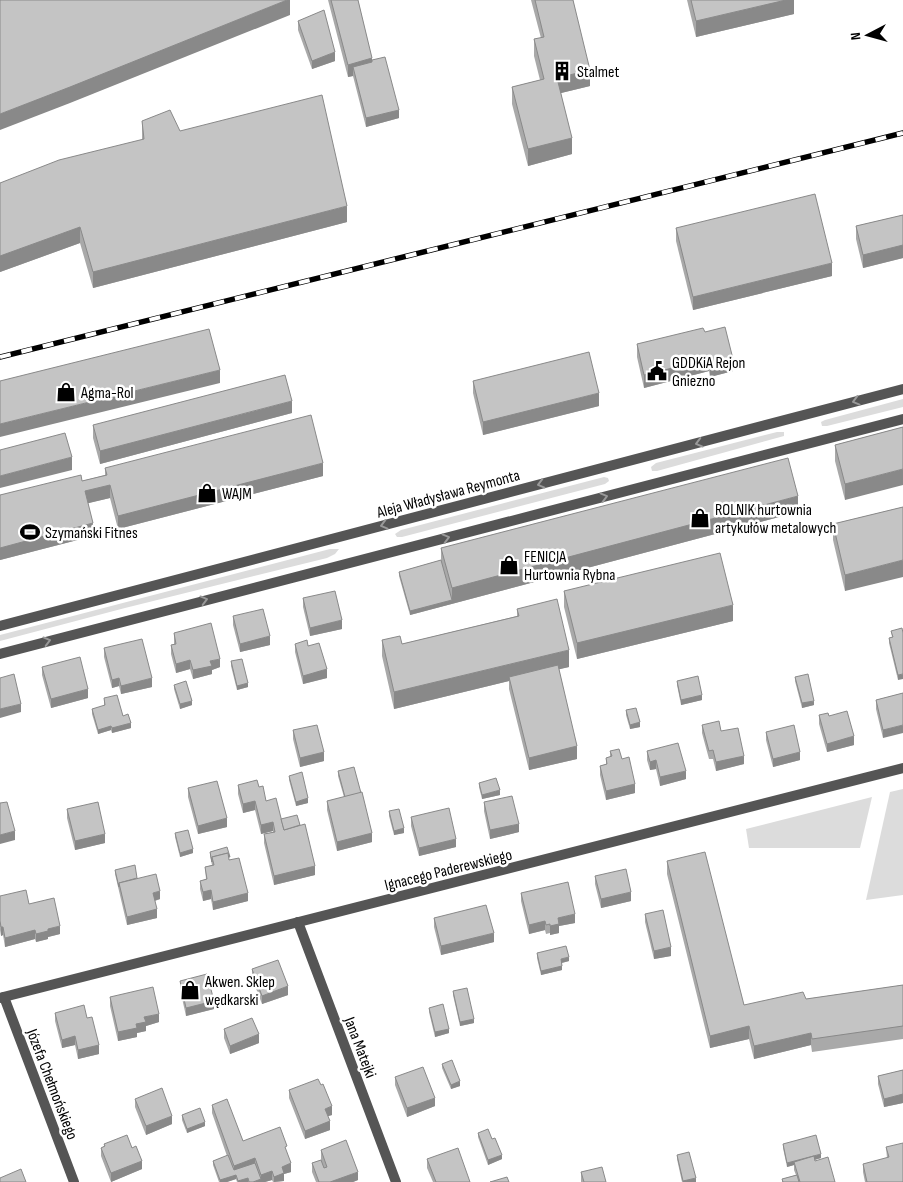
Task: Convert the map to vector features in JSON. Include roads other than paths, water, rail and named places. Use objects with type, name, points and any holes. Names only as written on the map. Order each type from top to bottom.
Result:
[{"type":"street","name":"Aleja Władysława Reymonta","points":[[0,626],[903,389]]},
{"type":"street","points":[[0,654],[903,419]]},
{"type":"street","name":"Ignacego Paderewskiego","points":[[2,997],[903,768]]},
{"type":"street","name":"Jana Matejki","points":[[298,922],[396,1182]]},
{"type":"street","name":"Józefa Chełmońskiego","points":[[2,997],[74,1182]]},
{"type":"railway","points":[[0,357],[903,133]]},
{"type":"place","name":"Stalmet","points":[[562,71]]},
{"type":"place","name":"GDDKiA Rejon Gniezno","points":[[657,371]]},
{"type":"place","name":"Agma-Rol","points":[[66,392]]},
{"type":"place","name":"WAJM","points":[[207,493]]},
{"type":"place","name":"ROLNIK hurtownia artykułów metalowych","points":[[700,518]]},
{"type":"place","name":"Szymański Fitnes","points":[[30,532]]},
{"type":"place","name":"FENICJA Hurtownia Rybna","points":[[509,565]]},
{"type":"place","name":"Akwen. Sklep wędkarski","points":[[190,990]]}]
